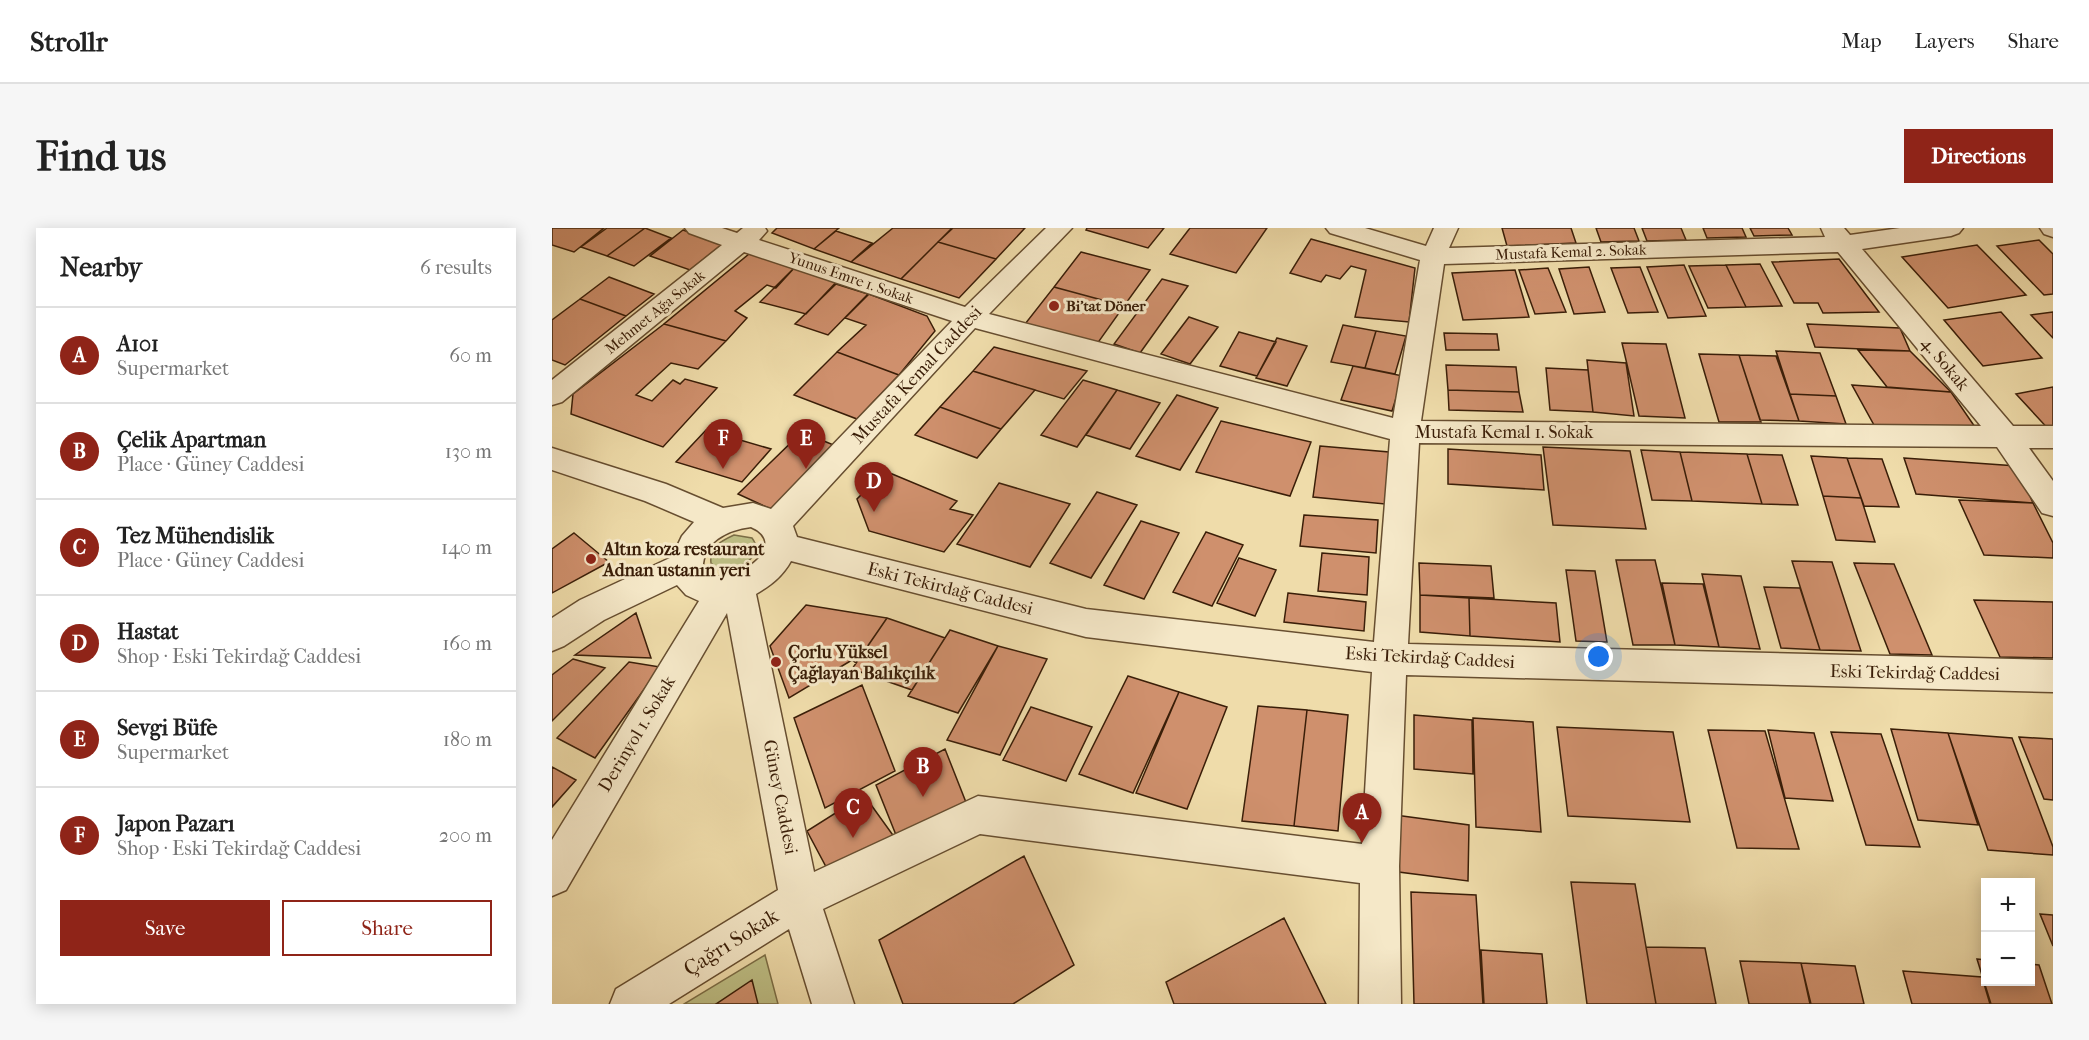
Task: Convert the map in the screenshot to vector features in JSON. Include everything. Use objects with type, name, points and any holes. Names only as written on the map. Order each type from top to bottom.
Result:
[{"type":"street","name":"Yunus Emre 1. Sokak","points":[[697,228],[750,235],[970,318]]},
{"type":"street","name":"Mustafa Kemal Caddesi","points":[[779,535],[970,318],[1060,228]]},
{"type":"street","name":"Mustafa Kemal 2. Sokak","points":[[1338,228],[1433,256],[1838,236],[1951,228]]},
{"type":"street","points":[[1380,1004],[1380,866],[1390,659],[1405,432],[1433,256],[1446,228]]},
{"type":"street","name":"Mehmet Ağa Sokak","points":[[552,395],[750,235]]},
{"type":"street","name":"4. Sokak","points":[[1838,236],[2004,436],[2053,504]]},
{"type":"street","name":"Mustafa Kemal 1. Sokak","points":[[970,318],[1405,432],[2053,437]]},
{"type":"street","points":[[552,459],[655,492],[722,521]]},
{"type":"street","points":[[753,514],[766,518],[779,535],[777,558],[768,570],[755,580],[731,589],[708,590],[696,585],[688,577],[685,566],[687,553],[695,540],[722,521],[753,514]]},
{"type":"street","name":"Eski Tekirdağ Caddesi","points":[[779,535],[1086,623],[1390,659],[2053,676]]},
{"type":"street","points":[[552,636],[592,610],[685,566]]},
{"type":"street","name":"Derinyol 1. Sokak","points":[[552,876],[731,589]]},
{"type":"street","name":"Güney Caddesi","points":[[731,589],[800,899],[833,1004]]},
{"type":"street","name":"Çağrı Sokak","points":[[631,1004],[800,899],[978,815],[1380,866]]},
{"type":"green space","points":[[734,535],[752,538],[756,545],[755,552],[747,562],[740,566],[719,570],[711,563],[712,553],[720,542]]},
{"type":"green space","points":[[765,955],[778,1004],[684,1004]]},
{"type":"building","points":[[552,228],[604,228],[574,252],[552,245]]},
{"type":"building","points":[[607,228],[645,228],[607,256],[581,247]]},
{"type":"building","points":[[645,228],[671,238],[634,266],[607,256]]},
{"type":"building","points":[[777,228],[839,228],[814,249],[772,233]]},
{"type":"building","points":[[893,228],[952,228],[901,279],[851,262]]},
{"type":"building","points":[[953,228],[1025,228],[996,259],[938,242]]},
{"type":"building","points":[[1087,228],[1164,228],[1148,248],[1086,230]]},
{"type":"building","points":[[1190,228],[1267,228],[1236,273],[1170,254]]},
{"type":"building","points":[[1502,228],[1571,228],[1576,243],[1507,246]]},
{"type":"building","points":[[1596,228],[1634,228],[1639,241],[1601,242]]},
{"type":"building","points":[[1642,228],[1681,228],[1686,240],[1647,241]]},
{"type":"building","points":[[1703,228],[1742,228],[1746,237],[1707,238]]},
{"type":"building","points":[[1750,228],[1788,228],[1792,235],[1754,236]]},
{"type":"building","points":[[683,230],[723,244],[690,270],[650,256]]},
{"type":"building","points":[[836,231],[872,243],[851,262],[814,249]]},
{"type":"building","points":[[1311,239],[1415,268],[1409,322],[1355,317],[1366,270],[1351,266],[1340,279],[1326,275],[1321,282],[1290,273]]},
{"type":"building","points":[[2039,240],[2053,254],[2053,294],[2044,295],[1997,246]]},
{"type":"building","points":[[938,242],[996,259],[959,298],[901,279]]},
{"type":"building","points":[[1977,245],[2026,295],[1948,308],[1902,257]]},
{"type":"building","points":[[1081,252],[1150,270],[1124,306],[1054,287]]},
{"type":"building","points":[[749,254],[797,265],[776,288],[767,285],[735,311],[747,318],[726,341],[664,324]]},
{"type":"building","points":[[1839,259],[1879,312],[1823,313],[1818,303],[1794,303],[1772,262]]},
{"type":"building","points":[[1760,264],[1782,306],[1746,307],[1726,265]]},
{"type":"building","points":[[797,265],[842,276],[806,314],[760,302]]},
{"type":"building","points":[[1684,265],[1706,316],[1668,318],[1647,267]]},
{"type":"building","points":[[1726,265],[1746,307],[1708,308],[1689,266]]},
{"type":"building","points":[[1589,267],[1605,312],[1574,314],[1559,269]]},
{"type":"building","points":[[1640,267],[1658,312],[1628,313],[1611,268]]},
{"type":"building","points":[[1548,268],[1566,312],[1535,314],[1519,270]]},
{"type":"building","points":[[1515,270],[1529,317],[1463,320],[1452,273]]},
{"type":"building","points":[[609,277],[654,294],[626,316],[580,299]]},
{"type":"building","points":[[1162,279],[1188,286],[1140,353],[1114,344]]},
{"type":"building","points":[[836,284],[868,294],[828,335],[795,324]]},
{"type":"building","points":[[1054,287],[1124,306],[1097,344],[1025,324]]},
{"type":"building","points":[[869,294],[927,316],[935,331],[899,375],[837,352],[866,325],[845,318]]},
{"type":"building","points":[[580,299],[626,316],[565,365],[552,360],[552,320]]},
{"type":"building","points":[[2001,312],[2042,358],[1983,366],[1944,320]]},
{"type":"building","points":[[2053,312],[2053,338],[2031,315]]},
{"type":"building","points":[[1189,317],[1218,327],[1190,364],[1161,354]]},
{"type":"building","points":[[664,324],[726,341],[698,369],[671,363],[636,395],[652,401],[673,380],[680,384],[685,379],[717,388],[663,447],[571,414],[573,394]]},
{"type":"building","points":[[1807,324],[1900,328],[1910,351],[1815,347]]},
{"type":"building","points":[[1343,325],[1376,331],[1365,368],[1331,362]]},
{"type":"building","points":[[1376,331],[1406,336],[1395,374],[1365,368]]},
{"type":"building","points":[[1239,332],[1276,342],[1257,376],[1220,366]]},
{"type":"building","points":[[1444,333],[1497,334],[1499,350],[1446,350]]},
{"type":"building","points":[[1277,338],[1307,346],[1287,386],[1256,378]]},
{"type":"building","points":[[1622,343],[1666,344],[1685,418],[1639,416]]},
{"type":"building","points":[[994,347],[1087,371],[1064,399],[973,371]]},
{"type":"building","points":[[1858,350],[1910,351],[1951,392],[1887,387]]},
{"type":"building","points":[[1776,351],[1820,353],[1836,396],[1790,394]]},
{"type":"building","points":[[837,352],[899,375],[857,419],[794,395]]},
{"type":"building","points":[[1699,354],[1739,355],[1761,422],[1719,422]]},
{"type":"building","points":[[1739,355],[1776,356],[1799,421],[1760,420]]},
{"type":"building","points":[[1587,360],[1626,363],[1634,416],[1593,412]]},
{"type":"building","points":[[1446,365],[1516,367],[1519,392],[1448,390]]},
{"type":"building","points":[[1353,366],[1403,376],[1392,411],[1341,400]]},
{"type":"building","points":[[1546,368],[1588,370],[1593,412],[1550,410]]},
{"type":"building","points":[[973,371],[1035,390],[1001,429],[940,407]]},
{"type":"building","points":[[1083,380],[1117,390],[1077,447],[1041,435]]},
{"type":"building","points":[[1852,385],[1951,392],[1977,430],[1874,425]]},
{"type":"building","points":[[2053,387],[2053,434],[2016,394]]},
{"type":"building","points":[[1117,390],[1160,403],[1130,449],[1086,435]]},
{"type":"building","points":[[1448,390],[1519,392],[1523,412],[1449,410]]},
{"type":"building","points":[[1790,394],[1836,396],[1846,424],[1799,421]]},
{"type":"building","points":[[1177,395],[1218,408],[1180,470],[1136,456]]},
{"type":"building","points":[[940,407],[1001,429],[977,458],[915,435]]},
{"type":"building","points":[[1221,421],[1311,442],[1290,496],[1196,472]]},
{"type":"building","points":[[706,430],[771,449],[742,482],[676,462]]},
{"type":"building","points":[[802,432],[836,446],[773,510],[738,494]]},
{"type":"building","points":[[1320,446],[1389,452],[1385,504],[1313,497]]},
{"type":"building","points":[[1543,447],[1630,451],[1646,529],[1553,525]]},
{"type":"building","points":[[1448,449],[1541,455],[1544,490],[1448,484]]},
{"type":"building","points":[[1641,450],[1680,452],[1692,501],[1652,500]]},
{"type":"building","points":[[1680,452],[1747,454],[1762,504],[1692,501]]},
{"type":"building","points":[[1747,454],[1782,455],[1798,505],[1762,504]]},
{"type":"building","points":[[1811,456],[1847,458],[1861,498],[1823,496]]},
{"type":"building","points":[[1847,458],[1882,459],[1899,507],[1864,506]]},
{"type":"building","points":[[1904,458],[2017,466],[2033,503],[1916,494]]},
{"type":"building","points":[[885,471],[957,501],[950,509],[973,515],[944,552],[869,531],[857,499]]},
{"type":"building","points":[[999,483],[1070,504],[1030,567],[957,544]]},
{"type":"building","points":[[1097,492],[1137,505],[1091,578],[1050,563]]},
{"type":"building","points":[[1823,496],[1861,498],[1875,542],[1836,540]]},
{"type":"building","points":[[1959,500],[2033,503],[2053,543],[2053,558],[1984,555]]},
{"type":"building","points":[[1304,515],[1378,520],[1376,553],[1300,546]]},
{"type":"building","points":[[1141,521],[1179,533],[1144,599],[1104,585]]},
{"type":"building","points":[[1206,532],[1243,545],[1212,606],[1173,592]]},
{"type":"building","points":[[574,533],[609,562],[552,593],[552,549]]},
{"type":"building","points":[[1322,553],[1369,557],[1367,595],[1318,591]]},
{"type":"building","points":[[1239,558],[1276,570],[1255,616],[1217,603]]},
{"type":"building","points":[[1616,560],[1655,560],[1675,645],[1633,645]]},
{"type":"building","points":[[1792,561],[1832,562],[1861,651],[1820,650]]},
{"type":"building","points":[[1419,563],[1491,566],[1494,598],[1420,595]]},
{"type":"building","points":[[1854,563],[1894,564],[1932,655],[1890,654]]},
{"type":"building","points":[[1566,570],[1595,571],[1607,642],[1576,641]]},
{"type":"building","points":[[1702,574],[1741,576],[1760,649],[1719,647]]},
{"type":"building","points":[[1662,583],[1703,584],[1719,647],[1675,645]]},
{"type":"building","points":[[1764,587],[1800,588],[1820,650],[1781,648]]},
{"type":"building","points":[[1288,593],[1366,602],[1364,631],[1284,622]]},
{"type":"building","points":[[1420,595],[1469,598],[1470,636],[1420,632]]},
{"type":"building","points":[[1469,598],[1556,603],[1560,642],[1470,636]]},
{"type":"building","points":[[1974,600],[2053,602],[2053,658],[2000,657]]},
{"type":"building","points":[[806,605],[887,618],[856,663],[852,660],[789,698],[770,646]]},
{"type":"building","points":[[636,613],[651,658],[575,655]]},
{"type":"building","points":[[887,618],[945,638],[912,690],[852,669]]},
{"type":"building","points":[[950,630],[998,646],[958,713],[908,696]]},
{"type":"building","points":[[998,646],[1047,659],[1000,755],[947,740]]},
{"type":"building","points":[[573,659],[605,668],[552,721],[552,675]]},
{"type":"building","points":[[629,662],[660,667],[595,758],[557,738]]},
{"type":"building","points":[[1128,676],[1179,692],[1133,793],[1079,774]]},
{"type":"building","points":[[862,685],[895,771],[825,808],[794,718]]},
{"type":"building","points":[[1179,692],[1227,707],[1187,809],[1136,793]]},
{"type":"building","points":[[1258,706],[1307,710],[1294,826],[1242,821]]},
{"type":"building","points":[[1031,707],[1092,727],[1066,781],[1003,760]]},
{"type":"building","points":[[1307,710],[1348,715],[1338,831],[1294,826]]},
{"type":"building","points":[[1414,715],[1472,720],[1473,774],[1414,769]]},
{"type":"building","points":[[1473,718],[1533,722],[1541,832],[1476,827]]},
{"type":"building","points":[[1557,727],[1673,732],[1690,822],[1568,816]]},
{"type":"building","points":[[1891,729],[1948,733],[1978,825],[1918,820]]},
{"type":"building","points":[[1708,730],[1765,731],[1799,849],[1737,848]]},
{"type":"building","points":[[1768,730],[1814,733],[1833,801],[1785,798]]},
{"type":"building","points":[[1831,732],[1881,734],[1920,847],[1866,845]]},
{"type":"building","points":[[1948,733],[2012,738],[2053,847],[2053,855],[1988,850]]},
{"type":"building","points":[[2019,737],[2053,739],[2053,800],[2044,799]]},
{"type":"building","points":[[945,749],[969,810],[900,845],[876,785]]},
{"type":"building","points":[[552,767],[576,780],[552,807]]},
{"type":"building","points":[[864,795],[900,845],[832,878],[807,831]]},
{"type":"building","points":[[1395,815],[1469,825],[1468,881],[1391,871]]},
{"type":"building","points":[[1024,856],[1074,965],[1013,1004],[903,1004],[879,940]]},
{"type":"building","points":[[1571,882],[1635,884],[1656,1004],[1587,1004]]},
{"type":"building","points":[[1411,892],[1476,895],[1483,1004],[1414,1004]]},
{"type":"building","points":[[2040,914],[2053,915],[2053,946]]},
{"type":"building","points":[[1284,918],[1326,1004],[1174,1004],[1166,982]]},
{"type":"building","points":[[1646,947],[1705,948],[1716,1004],[1656,1004]]},
{"type":"building","points":[[1481,950],[1542,954],[1547,1004],[1484,1004]]},
{"type":"building","points":[[1977,959],[1981,959],[1981,972]]},
{"type":"building","points":[[1740,961],[1801,963],[1811,1004],[1749,1004]]},
{"type":"building","points":[[1801,963],[1855,966],[1864,1004],[1810,1004]]},
{"type":"building","points":[[2035,965],[2039,965],[2052,1004],[1991,1004],[1985,986],[2035,986]]},
{"type":"building","points":[[1903,971],[1981,977],[1981,986],[1985,986],[1990,1004],[1912,1004]]},
{"type":"building","points":[[752,980],[758,1004],[716,1004]]},
{"type":"place","name":"Bi'tat Döner","points":[[1054,306]]},
{"type":"place","name":"Japon Pazarı","points":[[723,469]]},
{"type":"place","name":"Sevgi Büfe","points":[[806,469]]},
{"type":"place","name":"Hastat","points":[[874,512]]},
{"type":"place","name":"Altın koza restaurant Adnan ustanın yeri","points":[[591,559]]},
{"type":"place","name":"Çorlu Yüksel Çağlayan Balıkçılık","points":[[776,662]]},
{"type":"place","name":"Çelik Apartman","points":[[923,797]]},
{"type":"place","name":"Tez Mühendislik","points":[[853,838]]},
{"type":"place","name":"A101","points":[[1362,843]]}]
